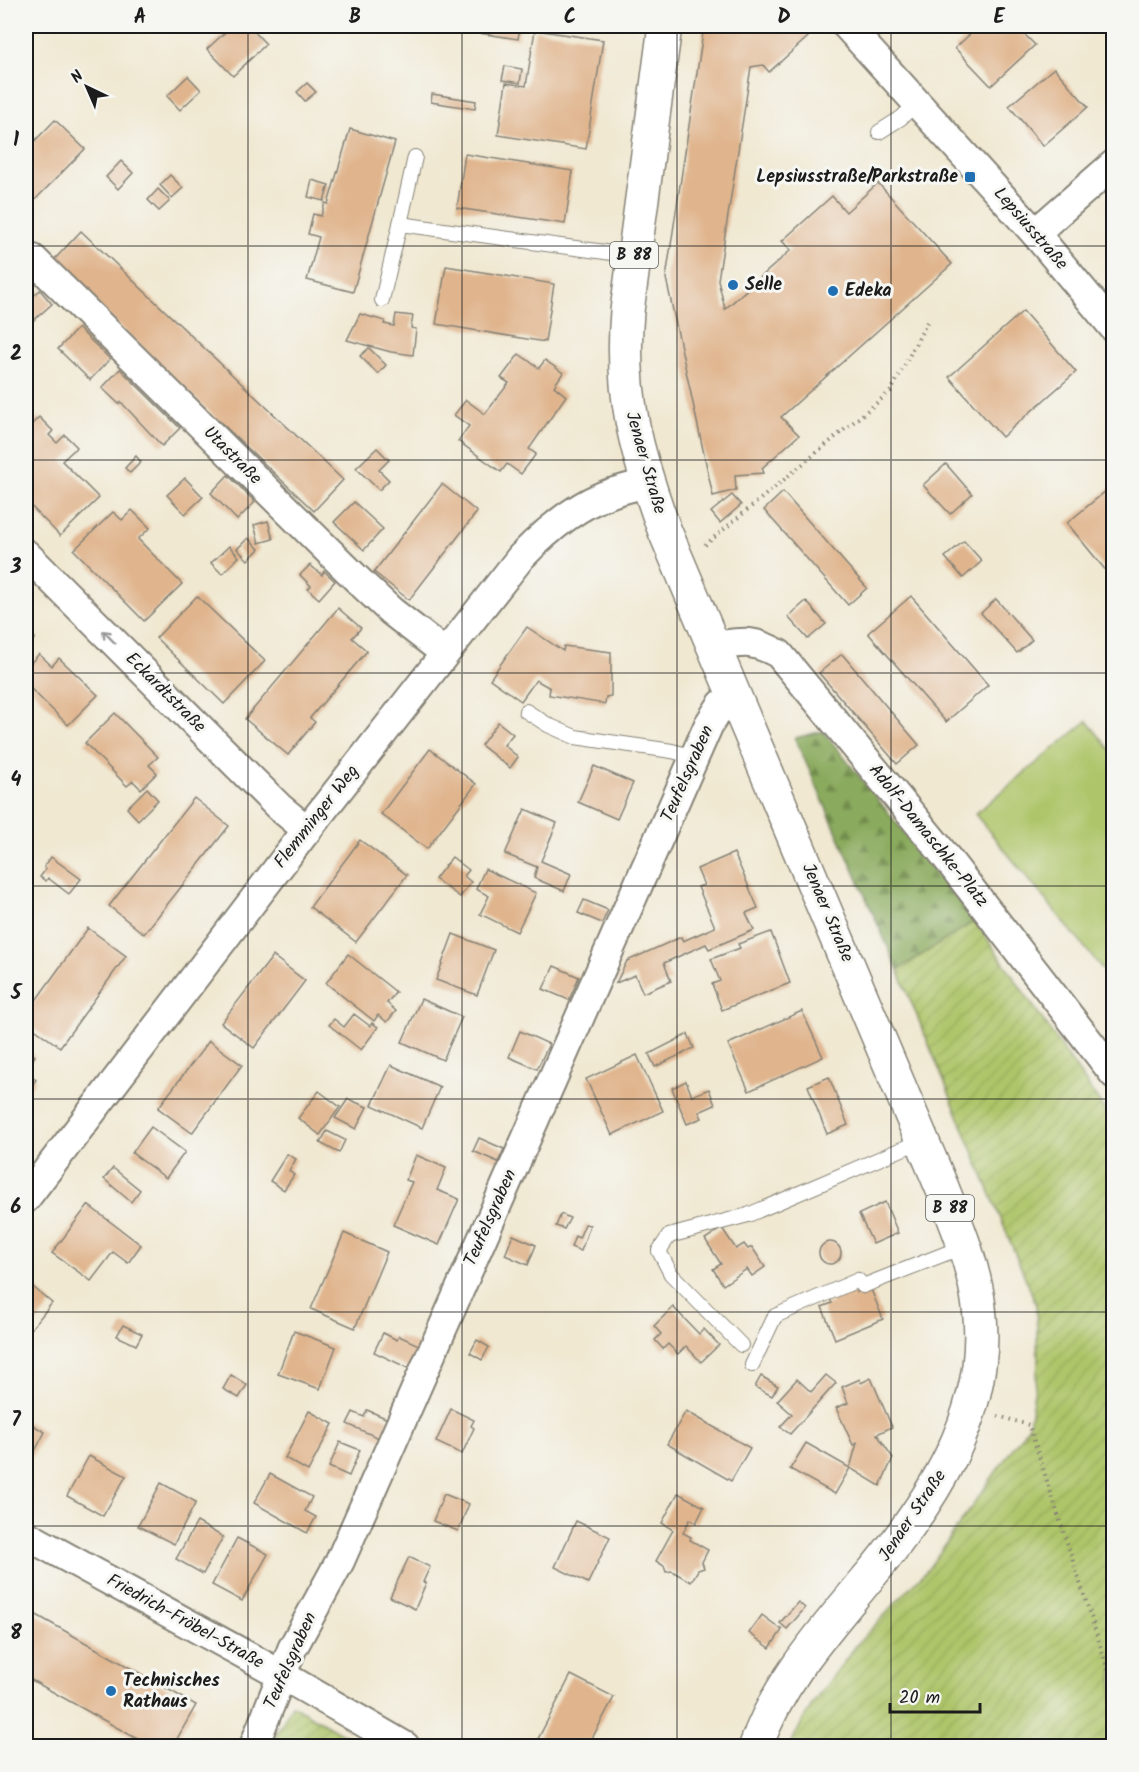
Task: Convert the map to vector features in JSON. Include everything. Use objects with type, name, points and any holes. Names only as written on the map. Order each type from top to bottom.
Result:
[{"type":"main road","name":"Jenaer Straße","points":[[665,26],[626,321],[624,350],[631,421],[647,483],[664,529],[923,1140],[965,1246],[980,1308],[981,1349],[976,1383],[970,1409],[951,1458],[935,1488],[892,1550],[803,1658],[781,1691],[763,1725],[756,1746]]},
{"type":"street","name":"Lepsiusstraße","points":[[847,26],[1035,233],[1113,328]]},
{"type":"street","points":[[1035,233],[1113,164]]},
{"type":"street","name":"Utastraße","points":[[26,267],[33,259],[362,584],[445,653]]},
{"type":"street","name":"Flemminger Weg","points":[[26,1198],[307,830],[521,557],[545,533],[581,508],[610,493],[647,483]]},
{"type":"street","name":"Eckardtstraße","points":[[26,554],[279,807],[307,830]]},
{"type":"street","name":"Adolf-Damaschke-Platz","points":[[715,646],[744,642],[761,644],[779,654],[939,848],[1113,1074]]},
{"type":"street","name":"Teufelsgraben","points":[[254,1746],[292,1649],[340,1561],[710,724],[722,704],[737,698]]},
{"type":"street","name":"Friedrich-Fröbel-Straße","points":[[26,1535],[282,1675],[405,1746]]},
{"type":"lane","points":[[879,132],[901,118],[917,103]]},
{"type":"lane","points":[[382,300],[415,157]]},
{"type":"lane","points":[[400,224],[634,256]]},
{"type":"lane","points":[[526,711],[548,725],[575,737],[672,751],[695,757]]},
{"type":"lane","points":[[741,1345],[670,1274],[659,1251],[669,1236],[748,1215],[923,1140]]},
{"type":"lane","points":[[752,1365],[775,1316],[858,1280],[863,1286],[965,1246]]},
{"type":"path","points":[[679,562],[709,542],[891,391],[927,322]]},
{"type":"path","points":[[970,1409],[1029,1425],[1113,1688]]},
{"type":"green space","points":[[1087,721],[1113,753],[1113,982],[975,814]]},
{"type":"green space","points":[[823,731],[975,921],[898,970],[795,738]]},
{"type":"green space","points":[[975,921],[1113,1122],[1113,1746],[789,1746],[813,1703],[858,1643],[928,1569],[1029,1425],[1038,1366],[1036,1304],[898,970]]},
{"type":"green space","points":[[292,1705],[364,1746],[270,1746]]},
{"type":"building","points":[[232,26],[249,26],[266,44],[233,76],[207,49]]},
{"type":"building","points":[[480,26],[520,26],[518,39],[479,33]]},
{"type":"building","points":[[704,26],[798,26],[808,37],[769,72],[763,65],[751,67],[718,280],[725,309],[791,250],[782,241],[832,196],[846,212],[878,183],[952,264],[781,417],[799,435],[762,468],[764,473],[735,475],[736,490],[713,496],[666,278]]},
{"type":"building","points":[[933,26],[949,26],[940,34]]},
{"type":"building","points":[[979,26],[1016,26],[1035,45],[991,86],[955,48]]},
{"type":"building","points":[[535,30],[603,40],[586,149],[498,135],[506,83],[526,86]]},
{"type":"building","points":[[505,66],[522,69],[520,83],[502,80]]},
{"type":"building","points":[[1054,68],[1088,107],[1043,146],[1009,106]]},
{"type":"building","points":[[188,76],[201,90],[180,110],[167,96]]},
{"type":"building","points":[[307,83],[316,92],[305,101],[297,92]]},
{"type":"building","points":[[432,94],[476,101],[475,109],[431,102]]},
{"type":"building","points":[[55,120],[85,149],[26,209],[26,150]]},
{"type":"building","points":[[350,129],[395,142],[353,292],[307,280],[319,237],[308,234],[313,214],[321,216],[325,203],[328,204]]},
{"type":"building","points":[[465,154],[573,171],[565,224],[457,208]]},
{"type":"building","points":[[121,161],[133,173],[118,189],[106,177]]},
{"type":"building","points":[[170,175],[183,188],[172,198],[160,185]]},
{"type":"building","points":[[312,180],[329,185],[324,201],[308,197]]},
{"type":"building","points":[[158,189],[170,201],[159,211],[148,200]]},
{"type":"building","points":[[81,231],[343,480],[314,511],[52,262]]},
{"type":"building","points":[[446,266],[554,284],[545,342],[436,324]]},
{"type":"building","points":[[40,290],[52,304],[26,327],[26,303]]},
{"type":"building","points":[[1023,311],[1076,372],[1002,437],[949,377]]},
{"type":"building","points":[[360,314],[394,326],[396,314],[413,316],[411,328],[416,329],[413,355],[391,352],[347,340]]},
{"type":"building","points":[[78,328],[110,359],[90,380],[58,349]]},
{"type":"building","points":[[369,348],[386,365],[378,374],[360,356]]},
{"type":"building","points":[[519,354],[539,368],[545,360],[563,373],[554,386],[566,396],[529,449],[536,454],[521,474],[507,464],[501,472],[458,441],[469,426],[454,415],[466,400],[485,414],[509,383],[501,378]]},
{"type":"building","points":[[120,369],[180,428],[162,446],[121,402],[119,404],[102,388]]},
{"type":"building","points":[[39,417],[53,431],[49,435],[57,443],[65,435],[77,447],[62,461],[99,498],[60,536],[26,501],[26,430]]},
{"type":"building","points":[[377,448],[389,460],[379,470],[389,480],[379,490],[356,468]]},
{"type":"building","points":[[136,456],[141,462],[130,473],[125,468]]},
{"type":"building","points":[[946,464],[972,494],[950,514],[923,485]]},
{"type":"building","points":[[228,475],[255,502],[237,520],[211,493]]},
{"type":"building","points":[[185,478],[203,497],[185,514],[167,495]]},
{"type":"building","points":[[442,484],[477,512],[409,600],[374,572]]},
{"type":"building","points":[[1112,486],[1113,591],[1106,583],[1112,578],[1067,523]]},
{"type":"building","points":[[783,492],[867,588],[848,605],[764,510]]},
{"type":"building","points":[[732,495],[741,505],[720,523],[711,512]]},
{"type":"building","points":[[354,502],[383,529],[364,550],[334,522]]},
{"type":"building","points":[[132,510],[150,528],[138,539],[182,584],[144,621],[74,550],[113,512],[122,520]]},
{"type":"building","points":[[268,521],[273,539],[259,543],[254,525]]},
{"type":"building","points":[[248,538],[259,549],[248,560],[237,549]]},
{"type":"building","points":[[964,541],[982,561],[963,578],[945,557]]},
{"type":"building","points":[[229,546],[239,557],[222,574],[211,563]]},
{"type":"building","points":[[310,565],[322,575],[324,571],[335,581],[319,599],[308,589],[311,586],[300,575]]},
{"type":"building","points":[[197,596],[265,661],[224,704],[156,638]]},
{"type":"building","points":[[911,596],[988,685],[946,722],[868,633]]},
{"type":"building","points":[[996,599],[1032,640],[1017,653],[981,613]]},
{"type":"building","points":[[806,601],[826,624],[808,639],[788,617]]},
{"type":"building","points":[[338,608],[361,628],[352,638],[367,651],[310,718],[315,722],[288,755],[245,719]]},
{"type":"building","points":[[527,627],[563,651],[564,646],[611,652],[611,696],[606,697],[605,704],[549,695],[550,688],[536,680],[521,701],[490,679]]},
{"type":"building","points":[[26,628],[35,638],[26,648]]},
{"type":"building","points":[[39,654],[52,666],[59,658],[98,695],[68,725],[26,684],[26,668]]},
{"type":"building","points":[[842,654],[919,745],[897,764],[819,673]]},
{"type":"building","points":[[115,713],[158,757],[149,765],[157,773],[141,789],[133,781],[127,786],[85,743]]},
{"type":"building","points":[[498,722],[513,734],[504,745],[518,757],[510,768],[481,745]]},
{"type":"building","points":[[430,749],[476,784],[427,849],[381,814]]},
{"type":"building","points":[[594,766],[633,783],[617,819],[578,802]]},
{"type":"building","points":[[147,788],[158,800],[138,820],[127,808]]},
{"type":"building","points":[[194,798],[229,826],[144,934],[109,906]]},
{"type":"building","points":[[525,809],[557,823],[541,861],[571,874],[564,891],[534,878],[537,867],[505,854]]},
{"type":"building","points":[[360,840],[407,875],[356,942],[310,907]]},
{"type":"building","points":[[734,853],[758,908],[746,913],[754,930],[709,949],[706,944],[664,963],[671,981],[643,993],[635,975],[616,983],[627,961],[681,937],[683,941],[715,927],[698,887],[704,885],[697,869]]},
{"type":"building","points":[[51,857],[81,879],[69,894],[48,878],[46,881],[40,877]]},
{"type":"building","points":[[452,857],[469,870],[464,876],[471,882],[460,897],[435,879]]},
{"type":"building","points":[[485,869],[536,893],[517,932],[480,914],[489,896],[476,889]]},
{"type":"building","points":[[584,900],[608,910],[602,923],[578,913]]},
{"type":"building","points":[[88,928],[126,956],[60,1047],[26,1023],[26,1014]]},
{"type":"building","points":[[771,932],[790,983],[722,1010],[712,984],[720,981],[711,959],[740,948],[738,944]]},
{"type":"building","points":[[453,934],[494,950],[477,995],[436,980]]},
{"type":"building","points":[[348,954],[396,992],[387,1003],[396,1011],[387,1022],[378,1015],[374,1021],[326,983]]},
{"type":"building","points":[[273,956],[305,981],[254,1048],[221,1023]]},
{"type":"building","points":[[554,966],[579,977],[569,1000],[543,989]]},
{"type":"building","points":[[421,999],[462,1017],[443,1060],[402,1042]]},
{"type":"building","points":[[802,1011],[823,1057],[749,1091],[728,1044]]},
{"type":"building","points":[[354,1014],[370,1026],[372,1023],[378,1027],[361,1050],[329,1025],[334,1019],[344,1027]]},
{"type":"building","points":[[520,1031],[549,1044],[537,1069],[509,1057]]},
{"type":"building","points":[[688,1034],[694,1048],[655,1067],[649,1054]]},
{"type":"building","points":[[209,1041],[242,1065],[192,1133],[158,1108]]},
{"type":"building","points":[[26,1049],[35,1056],[26,1069]]},
{"type":"building","points":[[637,1055],[663,1111],[612,1135],[586,1079]]},
{"type":"building","points":[[391,1065],[440,1087],[422,1128],[372,1105]]},
{"type":"building","points":[[26,1072],[36,1080],[26,1093]]},
{"type":"building","points":[[829,1077],[848,1125],[827,1134],[808,1086]]},
{"type":"building","points":[[686,1081],[692,1096],[709,1089],[715,1105],[699,1112],[702,1118],[687,1124],[672,1088]]},
{"type":"building","points":[[319,1091],[340,1107],[320,1135],[298,1118]]},
{"type":"building","points":[[348,1099],[367,1107],[356,1129],[335,1118]]},
{"type":"building","points":[[151,1127],[185,1152],[166,1178],[132,1153]]},
{"type":"building","points":[[327,1131],[345,1140],[339,1153],[320,1143]]},
{"type":"building","points":[[479,1138],[504,1149],[498,1162],[473,1151]]},
{"type":"building","points":[[287,1154],[296,1159],[289,1171],[294,1175],[284,1190],[270,1181]]},
{"type":"building","points":[[416,1155],[446,1168],[437,1190],[459,1199],[439,1245],[393,1225],[412,1182],[406,1180]]},
{"type":"building","points":[[113,1168],[140,1190],[131,1202],[104,1179]]},
{"type":"building","points":[[885,1202],[898,1233],[873,1244],[859,1214]]},
{"type":"building","points":[[88,1205],[141,1245],[128,1263],[113,1252],[91,1281],[52,1253]]},
{"type":"building","points":[[561,1214],[570,1218],[564,1229],[556,1226]]},
{"type":"building","points":[[585,1224],[590,1225],[581,1251],[571,1247],[575,1236],[579,1238]]},
{"type":"building","points":[[722,1228],[736,1249],[744,1244],[748,1249],[752,1247],[765,1267],[752,1276],[747,1269],[723,1285],[713,1269],[721,1264],[705,1239]]},
{"type":"building","points":[[344,1233],[387,1252],[355,1328],[311,1309]]},
{"type":"building","points":[[513,1235],[536,1245],[528,1265],[505,1255]]},
{"type":"building","points":[[826,1242],[834,1242],[841,1249],[841,1257],[834,1264],[826,1264],[819,1257],[819,1249]]},
{"type":"building","points":[[26,1281],[52,1303],[26,1335]]},
{"type":"building","points":[[854,1283],[857,1292],[870,1287],[883,1319],[835,1339],[822,1307],[832,1303],[828,1294]]},
{"type":"building","points":[[673,1307],[699,1334],[704,1329],[719,1345],[701,1362],[686,1346],[678,1354],[668,1344],[663,1349],[655,1340],[661,1334],[654,1326]]},
{"type":"building","points":[[123,1325],[142,1334],[136,1345],[117,1336]]},
{"type":"building","points":[[294,1331],[336,1347],[320,1389],[278,1374]]},
{"type":"building","points":[[383,1333],[397,1340],[399,1336],[421,1346],[410,1369],[374,1352]]},
{"type":"building","points":[[477,1340],[489,1347],[482,1360],[470,1353]]},
{"type":"building","points":[[231,1375],[247,1385],[239,1398],[223,1389]]},
{"type":"building","points":[[826,1375],[836,1383],[790,1434],[780,1427],[792,1414],[777,1401],[797,1379],[811,1392]]},
{"type":"building","points":[[761,1376],[778,1386],[772,1396],[755,1387]]},
{"type":"building","points":[[871,1378],[892,1427],[877,1434],[893,1458],[880,1486],[850,1468],[857,1443],[853,1445],[836,1408],[848,1403],[842,1387],[860,1379],[861,1383]]},
{"type":"building","points":[[451,1409],[474,1420],[471,1426],[474,1428],[462,1454],[436,1442]]},
{"type":"building","points":[[367,1410],[390,1420],[381,1439],[347,1424],[353,1412],[364,1417]]},
{"type":"building","points":[[309,1411],[333,1424],[308,1471],[285,1458]]},
{"type":"building","points":[[686,1411],[750,1448],[731,1481],[667,1444]]},
{"type":"building","points":[[26,1421],[45,1432],[26,1468]]},
{"type":"building","points":[[340,1442],[360,1450],[349,1476],[329,1467]]},
{"type":"building","points":[[806,1443],[850,1468],[835,1494],[790,1469]]},
{"type":"building","points":[[89,1456],[126,1476],[103,1516],[67,1496]]},
{"type":"building","points":[[270,1474],[312,1497],[305,1511],[316,1517],[307,1533],[254,1503]]},
{"type":"building","points":[[161,1483],[196,1502],[174,1544],[138,1526]]},
{"type":"building","points":[[678,1493],[704,1507],[696,1523],[690,1519],[683,1533],[691,1537],[690,1540],[708,1550],[702,1562],[704,1568],[698,1570],[691,1582],[672,1571],[666,1572],[664,1566],[656,1561],[673,1530],[662,1523]]},
{"type":"building","points":[[444,1494],[469,1504],[458,1531],[433,1521]]},
{"type":"building","points":[[576,1521],[610,1537],[588,1583],[555,1567]]},
{"type":"building","points":[[197,1522],[223,1537],[203,1574],[176,1559]]},
{"type":"building","points":[[237,1538],[268,1554],[242,1601],[212,1585]]},
{"type":"building","points":[[409,1557],[430,1567],[415,1609],[390,1597]]},
{"type":"building","points":[[798,1602],[805,1608],[787,1629],[780,1623]]},
{"type":"building","name":"Technisches Rathaus","points":[[26,1609],[196,1705],[173,1746],[150,1746],[26,1677]]},
{"type":"building","points":[[762,1615],[782,1630],[770,1648],[749,1633]]},
{"type":"building","points":[[571,1675],[614,1697],[588,1746],[548,1746],[537,1741]]},
{"type":"place","name":"Lepsiusstraße/Parkstraße","points":[[970,177]]},
{"type":"place","name":"Selle","points":[[733,285]]},
{"type":"place","name":"Edeka","points":[[833,291]]},
{"type":"place","name":"Technisches Rathaus","points":[[111,1691]]}]
